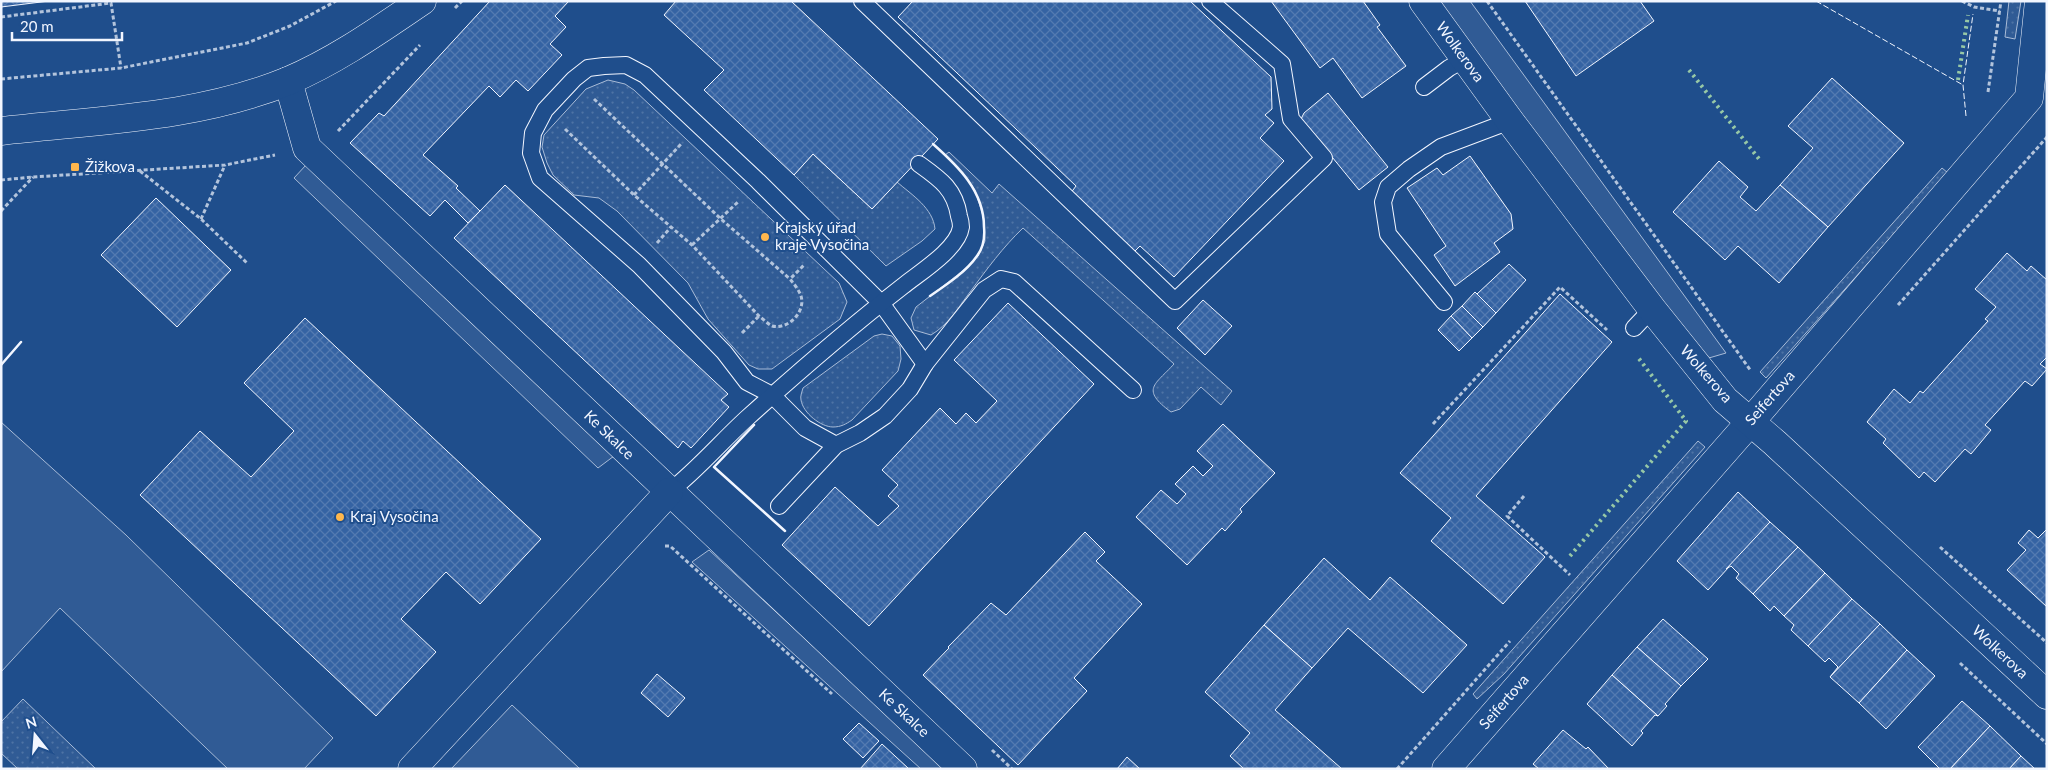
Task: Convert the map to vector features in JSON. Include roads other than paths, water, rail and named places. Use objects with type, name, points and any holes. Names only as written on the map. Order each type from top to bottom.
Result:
[{"type":"street","points":[[1,131],[179,112],[240,98],[288,81],[336,58],[422,1]]},
{"type":"street","name":"Wolkerova","points":[[1423,1],[1510,121],[1652,309],[1725,400],[1751,421],[2047,695]]},
{"type":"street","name":"Seifertova","points":[[1446,769],[1751,421],[2038,99],[2039,1]]},
{"type":"street","name":"Ke Skalce","points":[[288,81],[307,148],[963,769]]},
{"type":"street","points":[[412,769],[669,492]]},
{"type":"lane","points":[[863,2],[1175,300],[1324,158],[1291,120],[1282,64],[1210,1]]},
{"type":"lane","points":[[1424,87],[1449,68],[1465,59]]},
{"type":"lane","points":[[836,445],[805,428],[772,396],[747,382],[724,352],[638,265],[540,178],[532,153],[533,133],[545,110],[574,79],[588,68],[626,65],[645,75],[698,127],[758,181],[881,303],[925,364]]},
{"type":"lane","points":[[1444,302],[1388,234],[1382,202],[1388,186],[1441,147],[1510,121]]},
{"type":"lane","points":[[669,492],[694,472],[729,435],[772,396],[881,303],[945,253],[961,227],[956,199],[938,178],[919,164]]},
{"type":"lane","points":[[779,506],[836,445],[860,433],[885,416],[910,389],[925,364],[984,290],[1001,279],[1014,282],[1133,390]]},
{"type":"lane","points":[[1634,328],[1652,309]]},
{"type":"place","name":"Žižkova","points":[[75,167]]},
{"type":"place","name":"Krajský úřad kraje Vysočina","points":[[765,237]]},
{"type":"place","name":"Kraj Vysočina","points":[[340,517]]}]
